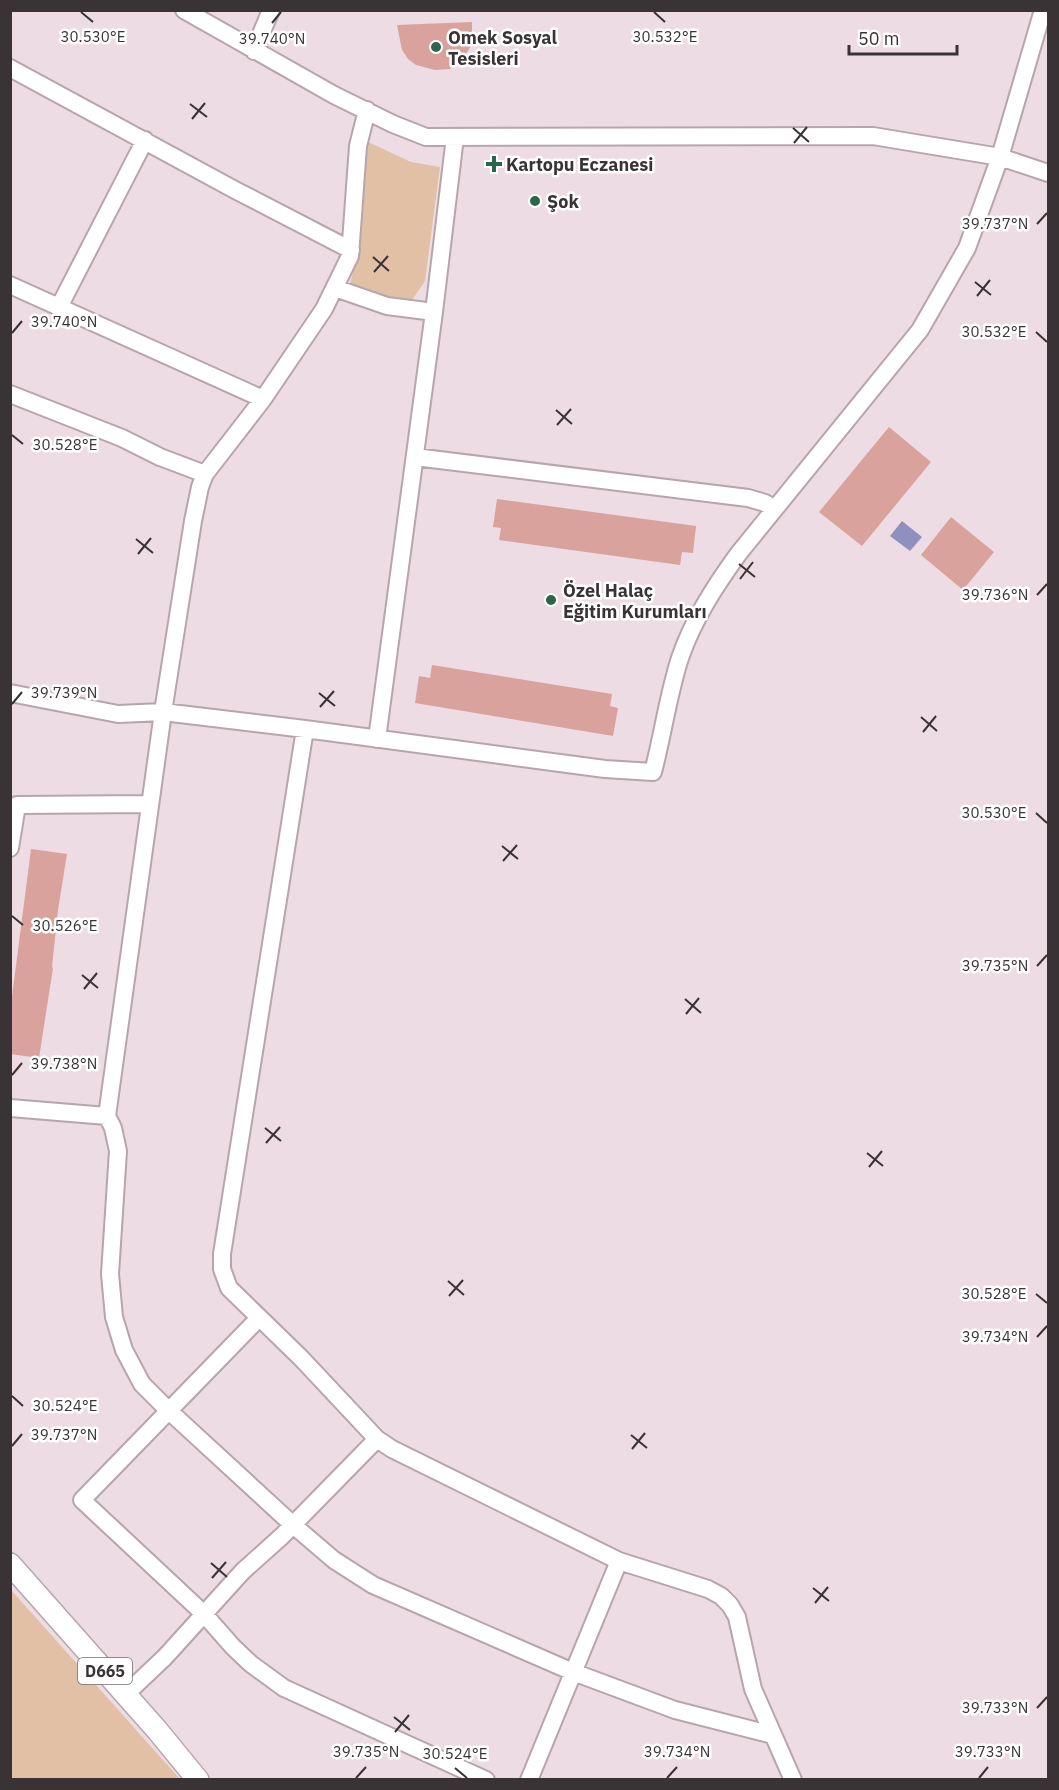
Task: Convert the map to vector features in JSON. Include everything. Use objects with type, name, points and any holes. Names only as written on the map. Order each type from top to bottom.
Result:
[{"type":"main road","name":"D665","points":[[10,1564],[198,1779]]},
{"type":"street","points":[[184,10],[334,95],[426,138],[873,136],[1000,158],[1048,172]]},
{"type":"street","points":[[254,51],[271,10]]},
{"type":"street","points":[[10,693],[118,714],[163,712],[606,769],[653,771],[680,658],[697,618],[714,587],[774,509],[920,330],[967,248],[1000,158],[1043,10]]},
{"type":"street","points":[[10,68],[351,250]]},
{"type":"street","points":[[367,110],[358,146],[350,256],[324,309],[263,399],[205,474],[193,520],[149,804],[107,1116],[115,1134],[118,1151],[110,1274],[114,1317],[124,1350],[142,1384],[293,1525],[334,1560],[373,1586],[573,1672],[675,1710],[773,1735]]},
{"type":"street","points":[[377,739],[455,138]]},
{"type":"street","points":[[58,307],[145,140]]},
{"type":"street","points":[[10,285],[263,399]]},
{"type":"street","points":[[335,288],[387,306],[434,312]]},
{"type":"street","points":[[10,394],[122,438],[160,457],[205,474]]},
{"type":"street","points":[[415,457],[748,498],[765,503],[774,509]]},
{"type":"street","points":[[305,729],[222,1254],[222,1269],[229,1288],[301,1358],[377,1439],[392,1449],[619,1561],[708,1589],[721,1596],[737,1617],[753,1689],[793,1779]]},
{"type":"street","points":[[10,848],[17,806],[149,804]]},
{"type":"street","points":[[10,1108],[107,1116]]},
{"type":"street","points":[[258,1318],[82,1500],[204,1614],[251,1664],[284,1688],[486,1779]]},
{"type":"street","points":[[126,1694],[165,1657],[243,1571],[293,1525],[377,1439]]},
{"type":"street","points":[[529,1779],[619,1561]]},
{"type":"shaded area","points":[[366,141],[411,162],[440,167],[425,281],[410,303],[384,302],[349,287],[357,258]]},
{"type":"shaded area","points":[[11,1590],[180,1779],[11,1779]]},
{"type":"water","points":[[902,521],[922,537],[910,551],[890,536]]},
{"type":"building","name":"Omek Sosyal Tesisleri","points":[[472,22],[472,44],[463,59],[450,69],[435,70],[416,65],[402,50],[397,25]]},
{"type":"building","points":[[889,427],[931,462],[862,546],[819,512]]},
{"type":"building","points":[[497,499],[696,526],[693,553],[682,552],[680,565],[499,540],[501,528],[493,527]]},
{"type":"building","points":[[951,517],[994,552],[963,590],[921,555]]},
{"type":"building","points":[[432,665],[612,694],[610,706],[618,708],[613,736],[415,703],[419,676],[430,678]]},
{"type":"building","points":[[31,849],[67,854],[39,1058],[10,1054],[10,1012]]},
{"type":"place","name":"Omek Sosyal Tesisleri","points":[[436,47]]},
{"type":"place","name":"Kartopu Eczanesi","points":[[494,164]]},
{"type":"place","name":"Şok","points":[[535,201]]},
{"type":"place","name":"Özel Halaç Eğitim Kurumları","points":[[551,600]]}]
